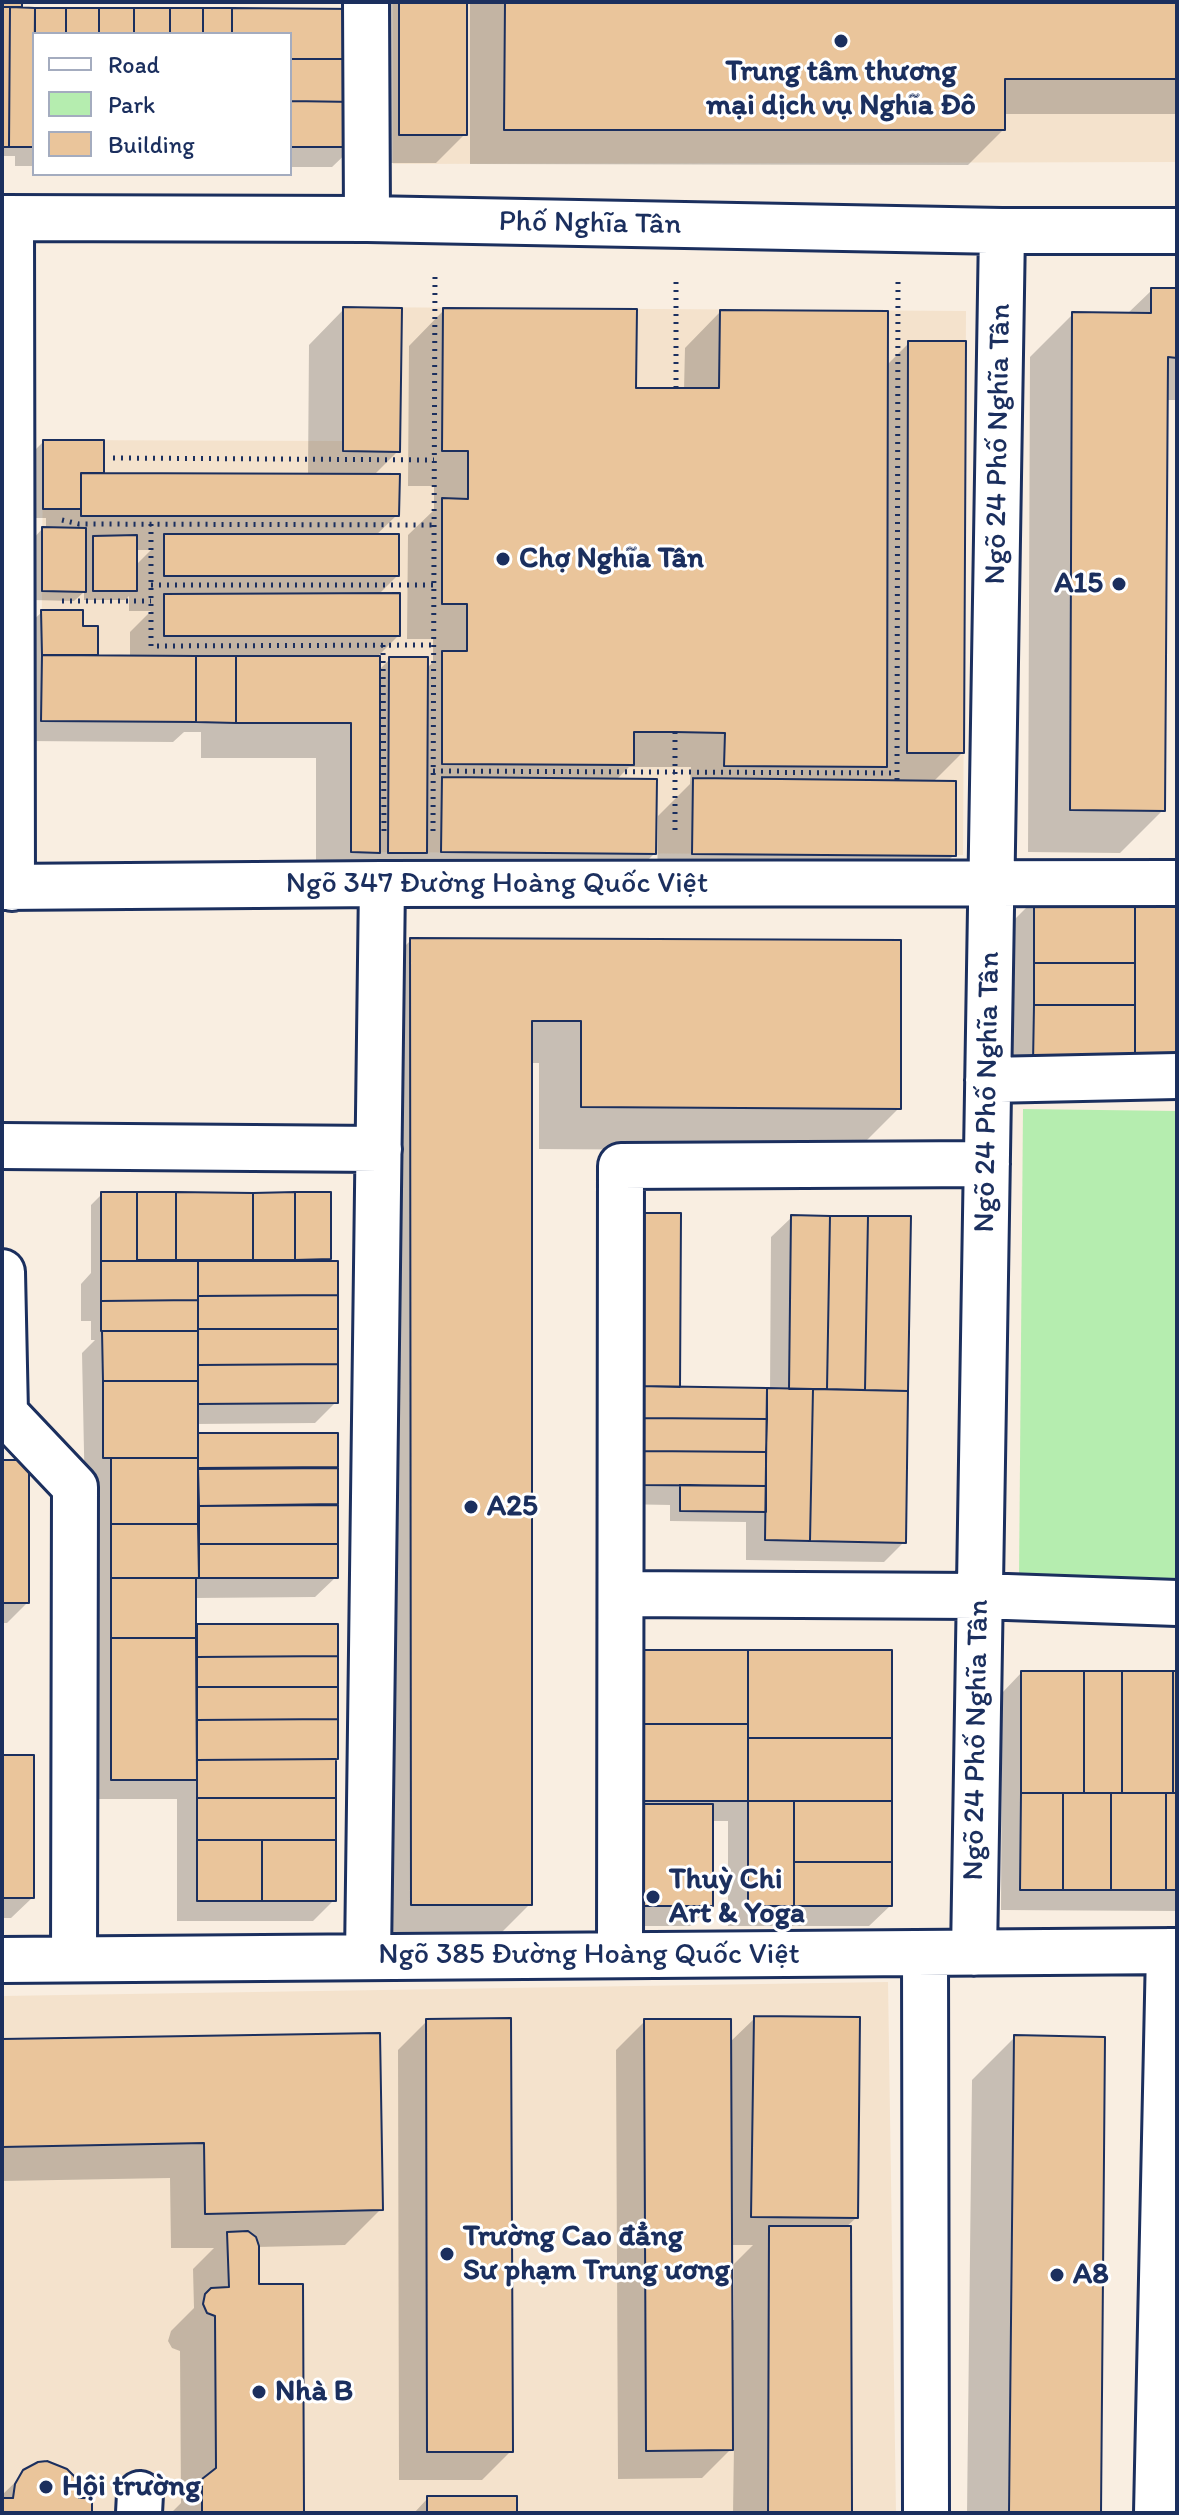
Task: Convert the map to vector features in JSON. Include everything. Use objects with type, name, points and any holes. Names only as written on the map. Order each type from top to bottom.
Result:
[{"type":"street","points":[[366,2],[367,219]]},
{"type":"street","points":[[7,218],[13,517],[7,888]]},
{"type":"street","name":"Phố Nghĩa Tân","points":[[7,218],[367,219],[899,230],[1177,231]]},
{"type":"street","name":"Ngõ 24 Phố Nghĩa Tân","points":[[974,1953],[1002,231]]},
{"type":"street","points":[[368,1957],[383,865]]},
{"type":"street","name":"Ngõ 347 Đường Hoàng Quốc Việt","points":[[7,888],[383,865],[433,884],[1177,883]]},
{"type":"street","points":[[988,1080],[1177,1076]]},
{"type":"street","points":[[2,1146],[379,1149]]},
{"type":"street","points":[[620,1955],[621,1166],[987,1164]]},
{"type":"street","points":[[2,1272],[3,1413],[75,1487],[74,1959]]},
{"type":"street","points":[[621,1594],[979,1596],[1177,1603]]},
{"type":"street","points":[[1157,2513],[1173,1951]]},
{"type":"street","name":"Ngõ 385 Đường Hoàng Quốc Việt","points":[[2,1960],[1173,1951]]},
{"type":"street","points":[[925,1953],[926,2513]]},
{"type":"path","points":[[433,884],[435,221]]},
{"type":"path","points":[[676,388],[677,225]]},
{"type":"path","points":[[433,771],[897,777],[899,230]]},
{"type":"path","points":[[113,458],[434,460]]},
{"type":"path","points":[[13,517],[42,517],[79,524],[434,525]]},
{"type":"path","points":[[151,524],[151,646],[433,645]]},
{"type":"path","points":[[151,585],[434,585]]},
{"type":"path","points":[[13,606],[42,601],[151,601]]},
{"type":"path","points":[[383,645],[383,865]]},
{"type":"path","points":[[675,732],[675,884]]},
{"type":"shaded area","name":"Trung tâm thương mại dịch vụ Nghĩa Đô","points":[[393,2],[1177,2],[1177,162],[393,164]]},
{"type":"shaded area","name":"Chợ Nghĩa Tân","points":[[343,307],[966,311],[963,855],[351,852],[351,723],[41,721],[43,440],[342,441]]},
{"type":"shaded area","name":"Trường Cao đẳng Sư phạm Trung ương","points":[[888,1982],[896,2513],[2,2513],[2,1996]]},
{"type":"green space","points":[[1023,1109],[1177,1111],[1177,1579],[1019,1578]]},
{"type":"building","points":[[2,2],[22,2],[22,7],[2,7]]},
{"type":"building","points":[[399,2],[467,2],[467,135],[399,135]]},
{"type":"building","name":"Trung tâm thương mại dịch vụ Nghĩa Đô","points":[[505,2],[1177,2],[1177,79],[1005,79],[1005,130],[504,130]]},
{"type":"building","points":[[2,7],[10,7],[9,147],[2,147]]},
{"type":"building","points":[[10,7],[35,8],[35,32],[32,32],[32,147],[9,147]]},
{"type":"building","points":[[35,8],[66,8],[66,32],[35,32]]},
{"type":"building","points":[[66,8],[99,8],[99,32],[66,32]]},
{"type":"building","points":[[99,8],[134,8],[134,32],[99,32]]},
{"type":"building","points":[[134,8],[170,8],[170,32],[134,32]]},
{"type":"building","points":[[170,8],[203,8],[203,32],[170,32]]},
{"type":"building","points":[[203,8],[232,8],[232,32],[203,32]]},
{"type":"building","points":[[232,8],[356,9],[355,59],[292,59],[292,32],[232,32]]},
{"type":"building","points":[[292,59],[355,59],[355,102],[292,101]]},
{"type":"building","points":[[292,101],[355,102],[355,147],[292,147]]},
{"type":"building","name":"A15","points":[[1151,288],[1177,288],[1177,358],[1168,357],[1165,811],[1070,810],[1072,312],[1151,313]]},
{"type":"building","points":[[343,307],[402,308],[400,452],[343,451]]},
{"type":"building","points":[[443,308],[637,309],[636,388],[719,388],[720,310],[888,311],[887,767],[724,766],[725,733],[675,732],[634,732],[634,765],[442,764],[442,651],[467,651],[467,604],[442,604],[442,498],[468,499],[468,451],[442,451]]},
{"type":"building","points":[[908,341],[966,341],[964,753],[907,753]]},
{"type":"building","points":[[43,440],[104,440],[104,473],[81,473],[81,509],[43,509]]},
{"type":"building","points":[[81,473],[400,474],[399,516],[81,516]]},
{"type":"building","points":[[42,527],[86,528],[86,592],[42,591]]},
{"type":"building","points":[[164,534],[399,534],[399,576],[164,576]]},
{"type":"building","points":[[137,535],[137,591],[93,591],[93,536]]},
{"type":"building","points":[[400,593],[400,636],[164,636],[164,594]]},
{"type":"building","points":[[41,610],[83,610],[83,626],[98,626],[98,655],[42,655]]},
{"type":"building","points":[[42,655],[196,656],[196,722],[41,721]]},
{"type":"building","points":[[196,656],[236,656],[236,723],[196,722]]},
{"type":"building","points":[[236,656],[380,656],[380,853],[351,852],[351,723],[236,723]]},
{"type":"building","points":[[389,657],[428,657],[427,853],[388,853]]},
{"type":"building","points":[[442,777],[657,779],[656,854],[441,852]]},
{"type":"building","points":[[693,778],[956,781],[956,856],[692,854]]},
{"type":"building","points":[[1034,897],[1135,898],[1135,963],[1034,963]]},
{"type":"building","points":[[1135,898],[1177,898],[1177,1063],[1135,1063]]},
{"type":"building","name":"A25","points":[[410,938],[901,940],[901,1109],[581,1107],[581,1021],[532,1021],[532,1905],[411,1905]]},
{"type":"building","points":[[1034,963],[1135,963],[1135,1005],[1034,1005]]},
{"type":"building","points":[[1034,1005],[1135,1005],[1135,1063],[1033,1063]]},
{"type":"building","points":[[101,1192],[137,1192],[137,1261],[101,1261]]},
{"type":"building","points":[[137,1192],[176,1192],[176,1260],[137,1260]]},
{"type":"building","points":[[176,1192],[253,1193],[253,1260],[176,1260]]},
{"type":"building","points":[[295,1192],[295,1260],[253,1260],[253,1193]]},
{"type":"building","points":[[295,1192],[331,1192],[331,1259],[295,1260]]},
{"type":"building","points":[[643,1213],[681,1213],[680,1387],[641,1386]]},
{"type":"building","points":[[791,1215],[830,1216],[827,1389],[789,1389]]},
{"type":"building","points":[[830,1216],[868,1216],[865,1390],[827,1389]]},
{"type":"building","points":[[868,1216],[911,1216],[908,1391],[865,1390]]},
{"type":"building","points":[[101,1261],[198,1261],[198,1300],[101,1301]]},
{"type":"building","points":[[198,1261],[338,1261],[338,1295],[198,1296]]},
{"type":"building","points":[[338,1295],[338,1329],[198,1329],[198,1296]]},
{"type":"building","points":[[198,1300],[198,1331],[101,1331],[101,1301]]},
{"type":"building","points":[[198,1329],[338,1329],[338,1364],[198,1365]]},
{"type":"building","points":[[102,1331],[198,1331],[198,1381],[103,1381]]},
{"type":"building","points":[[338,1364],[338,1403],[198,1404],[198,1365]]},
{"type":"building","points":[[103,1381],[198,1381],[198,1458],[103,1458]]},
{"type":"building","points":[[641,1386],[767,1388],[767,1419],[641,1418]]},
{"type":"building","points":[[767,1388],[813,1389],[810,1541],[765,1540]]},
{"type":"building","points":[[813,1389],[908,1391],[906,1543],[810,1541]]},
{"type":"building","points":[[641,1418],[767,1419],[766,1452],[641,1451]]},
{"type":"building","points":[[198,1433],[338,1433],[338,1467],[198,1468]]},
{"type":"building","points":[[641,1451],[766,1452],[766,1486],[640,1485]]},
{"type":"building","points":[[111,1458],[198,1458],[198,1524],[111,1524]]},
{"type":"building","points":[[2,1460],[29,1460],[29,1603],[2,1603]]},
{"type":"building","points":[[338,1468],[338,1504],[199,1506],[198,1469]]},
{"type":"building","points":[[680,1485],[766,1486],[766,1512],[680,1511]]},
{"type":"building","points":[[338,1505],[338,1544],[199,1544],[199,1506]]},
{"type":"building","points":[[111,1524],[198,1524],[199,1578],[111,1578]]},
{"type":"building","points":[[199,1544],[338,1544],[338,1578],[199,1578]]},
{"type":"building","points":[[111,1578],[196,1578],[196,1638],[111,1638]]},
{"type":"building","points":[[197,1624],[338,1624],[338,1656],[197,1657]]},
{"type":"building","points":[[111,1638],[196,1638],[197,1780],[111,1780]]},
{"type":"building","points":[[639,1650],[748,1650],[748,1724],[639,1724]]},
{"type":"building","points":[[748,1650],[892,1650],[892,1738],[748,1738]]},
{"type":"building","points":[[338,1656],[338,1687],[197,1687],[197,1657]]},
{"type":"building","points":[[1021,1671],[1084,1671],[1084,1793],[1021,1793]]},
{"type":"building","points":[[1084,1671],[1122,1671],[1122,1793],[1084,1793]]},
{"type":"building","points":[[1122,1671],[1173,1671],[1173,1793],[1122,1793]]},
{"type":"building","points":[[1173,1671],[1177,1671],[1177,1793],[1173,1793]]},
{"type":"building","points":[[197,1687],[338,1687],[338,1719],[197,1720]]},
{"type":"building","points":[[338,1719],[338,1759],[197,1760],[197,1720]]},
{"type":"building","points":[[639,1724],[748,1724],[748,1801],[639,1801]]},
{"type":"building","points":[[748,1738],[892,1738],[892,1801],[748,1801]]},
{"type":"building","points":[[2,1755],[34,1755],[34,1898],[2,1898]]},
{"type":"building","points":[[336,1759],[336,1798],[197,1798],[197,1760]]},
{"type":"building","points":[[1021,1793],[1063,1793],[1063,1890],[1020,1890]]},
{"type":"building","points":[[1063,1793],[1111,1793],[1111,1890],[1063,1890]]},
{"type":"building","points":[[1111,1793],[1166,1793],[1166,1890],[1111,1890]]},
{"type":"building","points":[[1166,1793],[1177,1793],[1177,1890],[1166,1890]]},
{"type":"building","points":[[197,1798],[336,1798],[336,1840],[197,1840]]},
{"type":"building","points":[[748,1801],[794,1801],[794,1906],[748,1906]]},
{"type":"building","points":[[794,1801],[892,1801],[892,1862],[794,1862]]},
{"type":"building","points":[[639,1804],[713,1804],[713,1906],[639,1906]]},
{"type":"building","points":[[197,1840],[262,1840],[262,1901],[197,1901]]},
{"type":"building","points":[[262,1840],[336,1840],[336,1901],[262,1901]]},
{"type":"building","points":[[794,1862],[892,1862],[892,1906],[794,1906]]},
{"type":"building","points":[[754,2016],[860,2017],[858,2218],[751,2217]]},
{"type":"building","points":[[511,2018],[513,2452],[427,2452],[426,2019]]},
{"type":"building","points":[[644,2019],[731,2019],[733,2450],[646,2451]]},
{"type":"building","points":[[380,2033],[383,2210],[205,2214],[204,2143],[2,2147],[2,2039]]},
{"type":"building","name":"A8","points":[[1014,2035],[1105,2037],[1101,2513],[1009,2513]]},
{"type":"building","points":[[769,2226],[851,2226],[852,2513],[768,2513]]},
{"type":"building","name":"Nhà B","points":[[248,2231],[256,2237],[259,2246],[259,2284],[303,2284],[304,2513],[202,2513],[202,2479],[216,2468],[215,2316],[207,2313],[203,2304],[205,2294],[211,2288],[229,2287],[227,2232]]},
{"type":"building","name":"Hội trường","points":[[47,2461],[67,2469],[74,2476],[79,2498],[92,2498],[92,2513],[2,2513],[2,2498],[13,2498],[15,2484],[23,2470]]},
{"type":"building","points":[[427,2496],[517,2496],[517,2513],[427,2513]]},
{"type":"place","name":"Trung tâm thương mại dịch vụ Nghĩa Đô","points":[[841,41]]},
{"type":"place","name":"Chợ Nghĩa Tân","points":[[503,559]]},
{"type":"place","name":"A15","points":[[1119,584]]},
{"type":"place","name":"A25","points":[[471,1507]]},
{"type":"place","name":"Thuỳ Chi Art & Yoga","points":[[653,1897]]},
{"type":"place","name":"Trường Cao đẳng Sư phạm Trung ương","points":[[447,2254]]},
{"type":"place","name":"A8","points":[[1057,2275]]},
{"type":"place","name":"Nhà B","points":[[259,2392]]},
{"type":"place","name":"Hội trường","points":[[46,2487]]}]
